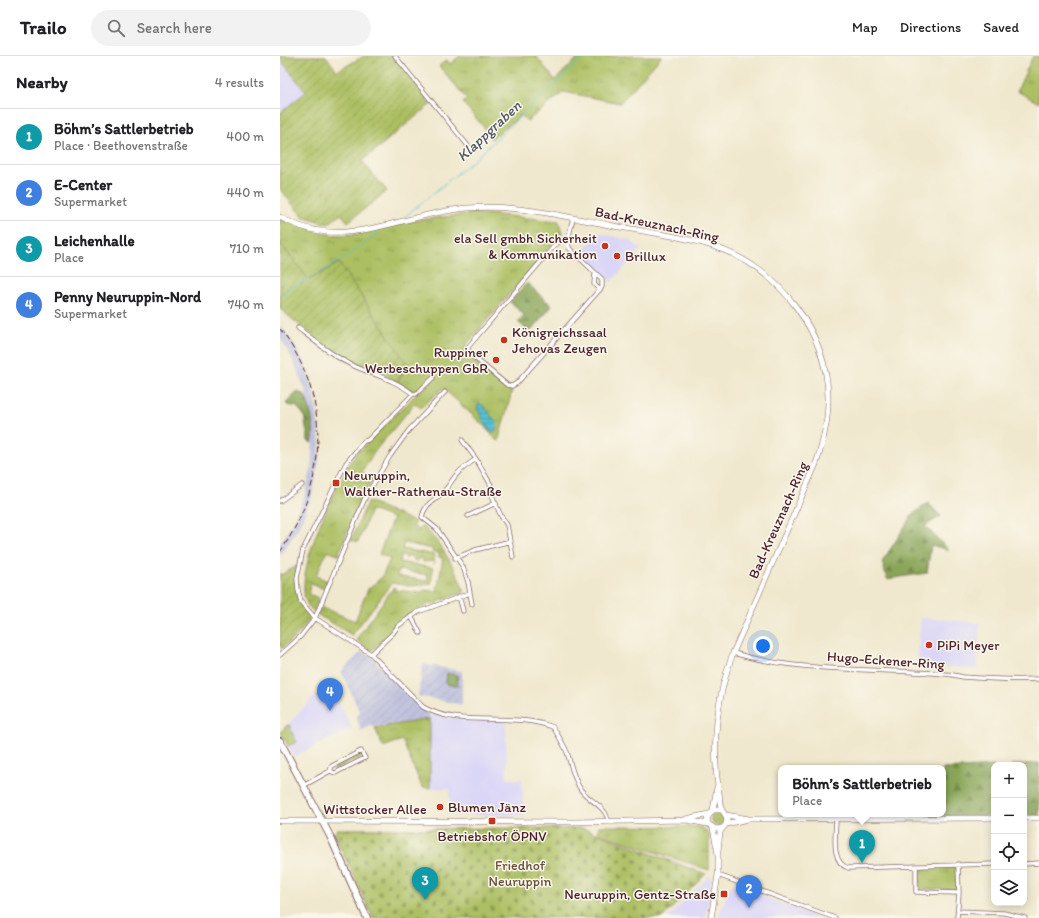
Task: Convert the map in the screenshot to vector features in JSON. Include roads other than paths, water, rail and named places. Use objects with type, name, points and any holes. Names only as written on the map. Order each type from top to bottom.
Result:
[{"type":"main road","name":"Bad-Kreuznach-Ring","points":[[280,217],[310,230],[339,234],[354,233],[437,213],[467,208],[506,208],[573,218],[703,243],[719,248],[742,259],[766,275],[787,295],[806,321],[817,345],[825,372],[828,400],[825,438],[816,464],[733,653],[723,684],[718,708],[717,786],[713,810]]},
{"type":"main road","points":[[280,741],[322,821],[367,918]]},
{"type":"main road","name":"Bad-Kreuznach-Ring","points":[[717,786],[722,810]]},
{"type":"main road","name":"Wittstocker Allee","points":[[686,820],[708,814],[713,810]]},
{"type":"main road","points":[[713,810],[722,810],[726,815],[749,819],[991,818]]},
{"type":"main road","points":[[708,814],[708,824]]},
{"type":"main road","points":[[718,854],[726,815]]},
{"type":"main road","points":[[1027,818],[1039,818]]},
{"type":"main road","points":[[711,918],[718,875],[718,854],[713,828],[749,819]]},
{"type":"main road","name":"Wittstocker Allee","points":[[280,821],[608,822],[686,820],[708,824],[713,828]]},
{"type":"street","points":[[395,56],[469,147],[474,149]]},
{"type":"street","points":[[568,240],[561,240],[554,245],[468,347],[469,353],[507,385],[512,386],[517,383],[600,290],[603,284],[602,279],[569,248],[568,240],[573,218]]},
{"type":"street","points":[[595,274],[594,284],[600,290]]},
{"type":"street","points":[[298,328],[335,356],[354,366],[399,384],[413,394]]},
{"type":"street","points":[[433,378],[416,394],[413,394],[368,440],[364,441],[346,463],[304,550],[298,578],[298,590],[301,602],[315,618],[371,654],[424,706],[436,713],[473,718],[524,719],[553,727],[567,752],[573,775],[579,788],[585,796],[605,811],[608,822]]},
{"type":"street","points":[[280,655],[300,637],[315,618],[365,498],[390,456],[409,430],[445,392]]},
{"type":"street","points":[[462,440],[476,459],[491,485],[491,493],[501,516],[507,524],[513,557]]},
{"type":"street","points":[[472,604],[466,573],[437,529],[422,517],[423,512],[434,498],[441,494],[453,481],[457,474],[476,459]]},
{"type":"street","points":[[280,500],[302,485]]},
{"type":"street","points":[[468,516],[496,503]]},
{"type":"street","points":[[455,558],[475,550],[510,541]]},
{"type":"street","points":[[371,654],[394,633],[398,626],[411,616],[425,608],[433,607],[458,596],[470,593]]},
{"type":"street","points":[[458,596],[463,611]]},
{"type":"street","points":[[411,616],[420,633]]},
{"type":"street","name":"Hugo-Eckener-Ring","points":[[733,653],[758,660],[782,664],[946,674],[1007,680],[1039,679]]},
{"type":"street","points":[[303,786],[330,771],[332,766],[361,751],[365,758],[335,773],[330,771]]},
{"type":"street","points":[[836,819],[836,857],[844,867],[863,869],[958,864],[991,864]]},
{"type":"street","points":[[957,918],[959,893],[958,864]]},
{"type":"street","points":[[1027,864],[1039,864]]},
{"type":"street","points":[[916,867],[916,892],[959,893]]},
{"type":"street","points":[[718,875],[827,917],[835,918]]},
{"type":"street","points":[[958,911],[1004,913],[1025,918]]},
{"type":"water","points":[[478,404],[483,405],[498,425],[495,432],[489,431],[477,408]]},
{"type":"waterway","name":"Klappgraben","points":[[404,217],[474,160],[585,56]]},
{"type":"waterway","name":"Klappgraben","points":[[280,294],[337,263],[379,233]]},
{"type":"railway","points":[[280,329],[297,356],[309,383],[316,412],[318,440],[315,469],[308,498],[296,525],[280,552]]},
{"type":"place","name":"ela Sell gmbh Sicherheit & Kommunikation","points":[[605,246]]},
{"type":"place","name":"Brillux","points":[[617,256]]},
{"type":"place","name":"Königreichssaal Jehovas Zeugen","points":[[504,340]]},
{"type":"place","name":"Ruppiner Werbeschuppen GbR","points":[[496,360]]},
{"type":"place","name":"Neuruppin, Walther-Rathenau-Straße","points":[[336,483]]},
{"type":"place","name":"PiPi Meyer","points":[[929,645]]},
{"type":"place","name":"Penny Neuruppin-Nord","points":[[330,711]]},
{"type":"place","name":"Blumen Jänz","points":[[440,807]]},
{"type":"place","name":"Betriebshof ÖPNV","points":[[492,821]]},
{"type":"place","name":"Böhm’s Sattlerbetrieb","points":[[862,863]]},
{"type":"place","name":"Neuruppin, Gentz-Straße","points":[[724,894]]},
{"type":"place","name":"Leichenhalle","points":[[425,900]]},
{"type":"place","name":"E-Center","points":[[749,908]]},
{"type":"park label","name":"Friedhof Neuruppin","points":[[520,874]]}]
